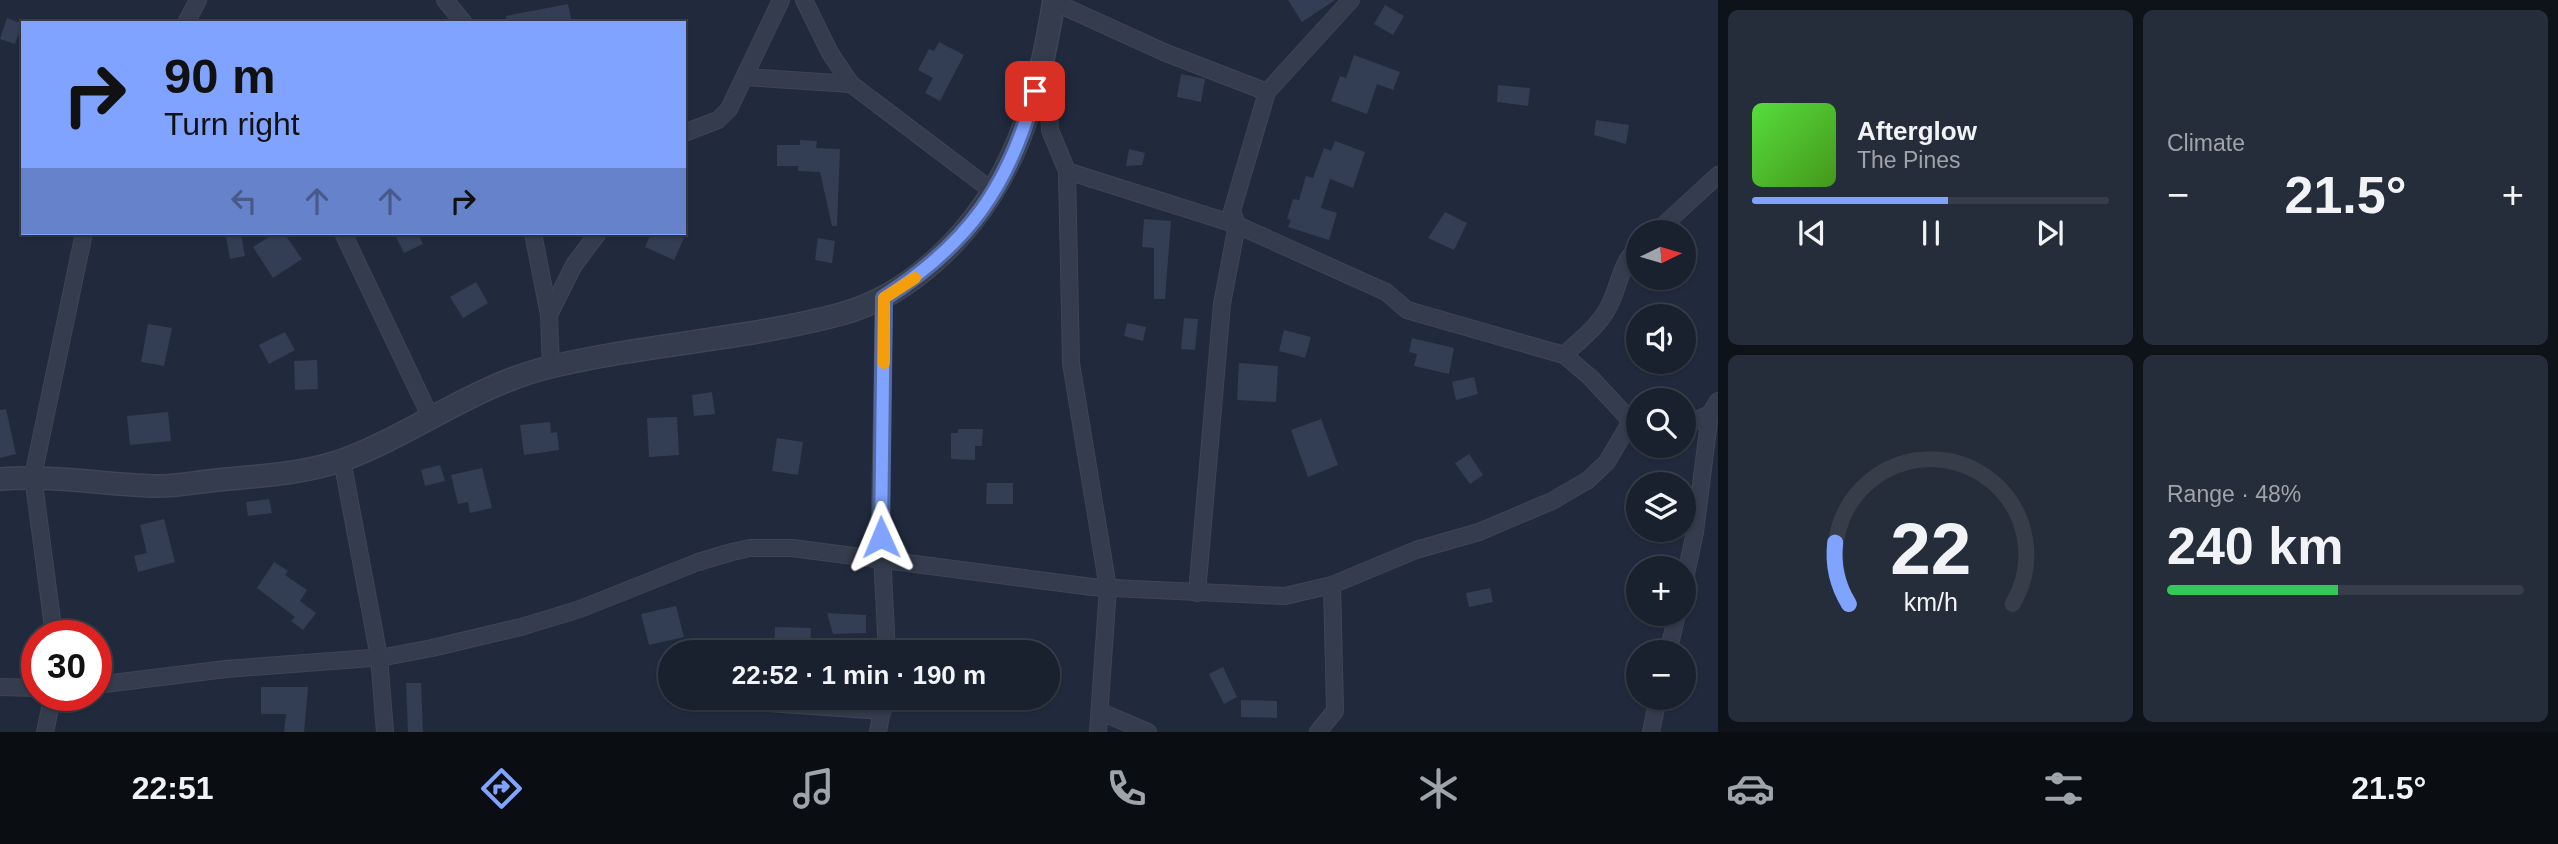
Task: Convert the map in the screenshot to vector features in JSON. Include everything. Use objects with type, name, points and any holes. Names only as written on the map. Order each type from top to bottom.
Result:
[{"type":"street","points":[[187,21],[198,0]]},
{"type":"street","points":[[445,0],[462,21]]},
{"type":"street","points":[[686,132],[718,120],[737,96],[782,0]]},
{"type":"street","points":[[804,0],[830,53],[851,83],[995,193]]},
{"type":"street","points":[[1197,593],[1222,304],[1237,225],[1232,211],[1267,92],[1352,0]]},
{"type":"street","points":[[0,478],[33,476],[156,486],[275,474],[342,460],[482,389],[551,367],[843,314],[884,298],[918,276],[949,248],[975,222],[995,193],[1030,110],[1046,53],[1054,1],[1166,54],[1267,92]]},
{"type":"street","points":[[1046,53],[1050,130],[1067,171],[1071,362],[1108,588],[1098,732]]},
{"type":"street","points":[[745,78],[851,83]]},
{"type":"street","points":[[1067,171],[1237,225],[1386,292],[1407,310],[1564,355],[1626,412]]},
{"type":"street","points":[[1669,220],[1718,175]]},
{"type":"street","points":[[52,620],[33,476],[84,235]]},
{"type":"street","points":[[344,235],[430,416]]},
{"type":"street","points":[[533,235],[549,315],[551,367]]},
{"type":"street","points":[[549,315],[574,265],[596,235]]},
{"type":"street","points":[[1564,355],[1599,322],[1617,288],[1626,258]]},
{"type":"street","points":[[884,298],[882,560],[886,640]]},
{"type":"street","points":[[1696,418],[1714,408]]},
{"type":"street","points":[[1690,556],[1714,408]]},
{"type":"street","points":[[112,683],[379,657],[521,627],[580,609],[698,562],[750,548],[792,548],[1108,588],[1285,596],[1332,585],[1416,550],[1503,523],[1552,501],[1588,480],[1607,462],[1626,434]]},
{"type":"street","points":[[342,460],[379,657],[385,732]]},
{"type":"street","points":[[1318,732],[1335,711],[1332,585]]},
{"type":"street","points":[[0,687],[21,688]]},
{"type":"street","points":[[878,732],[883,710]]},
{"type":"street","points":[[1651,732],[1656,710]]},
{"type":"street","points":[[45,732],[50,711]]},
{"type":"street","points":[[1101,712],[1148,732]]},
{"type":"building","points":[[1288,0],[1335,0],[1302,22]]},
{"type":"building","points":[[568,4],[572,21],[507,21],[506,16]]},
{"type":"building","points":[[1385,5],[1404,16],[1393,35],[1374,24]]},
{"type":"building","points":[[7,18],[21,23],[15,44],[0,39]]},
{"type":"building","points":[[939,42],[964,55],[940,101],[925,93],[933,78],[918,70],[929,49],[934,51]]},
{"type":"building","points":[[1354,55],[1400,72],[1393,90],[1377,84],[1367,114],[1331,101],[1340,76],[1346,78]]},
{"type":"building","points":[[1181,74],[1205,79],[1201,102],[1177,97]]},
{"type":"building","points":[[1498,85],[1530,88],[1528,106],[1497,102]]},
{"type":"building","points":[[1596,120],[1629,125],[1626,144],[1594,135]]},
{"type":"building","points":[[800,140],[817,141],[816,148],[840,149],[837,226],[832,226],[820,172],[798,171],[798,166],[777,166],[777,145],[800,145]]},
{"type":"building","points":[[1335,141],[1365,152],[1353,188],[1330,179],[1321,208],[1337,213],[1329,240],[1288,227],[1291,220],[1287,219],[1293,199],[1299,200],[1306,176],[1313,178],[1324,148],[1331,151]]},
{"type":"building","points":[[1129,149],[1145,153],[1142,165],[1126,166]]},
{"type":"building","points":[[1445,212],[1467,223],[1454,250],[1428,238]]},
{"type":"building","points":[[1144,219],[1171,221],[1165,299],[1154,299],[1154,248],[1142,247]]},
{"type":"building","points":[[241,235],[245,256],[230,259],[226,237]]},
{"type":"building","points":[[272,235],[285,235],[302,259],[273,278],[253,247]]},
{"type":"building","points":[[395,235],[419,235],[423,244],[404,253]]},
{"type":"building","points":[[650,235],[677,235],[684,238],[674,260],[645,247]]},
{"type":"building","points":[[818,238],[835,241],[832,263],[815,260]]},
{"type":"building","points":[[476,282],[488,303],[463,318],[450,297]]},
{"type":"building","points":[[1184,318],[1198,319],[1195,350],[1181,349]]},
{"type":"building","points":[[1127,323],[1146,327],[1143,341],[1124,336]]},
{"type":"building","points":[[148,324],[172,328],[164,366],[141,362]]},
{"type":"building","points":[[1284,330],[1311,337],[1305,358],[1279,351]]},
{"type":"building","points":[[285,332],[295,350],[269,364],[259,345]]},
{"type":"building","points":[[1412,338],[1454,348],[1449,374],[1414,366],[1417,354],[1409,352]]},
{"type":"building","points":[[317,360],[318,389],[295,390],[294,361]]},
{"type":"building","points":[[1239,363],[1278,366],[1276,402],[1237,400]]},
{"type":"building","points":[[1474,377],[1478,394],[1456,400],[1452,382]]},
{"type":"building","points":[[712,392],[715,414],[694,416],[692,395]]},
{"type":"building","points":[[6,409],[16,454],[0,458],[0,410]]},
{"type":"building","points":[[168,412],[171,441],[130,445],[127,416]]},
{"type":"building","points":[[677,417],[679,455],[649,457],[647,418]]},
{"type":"building","points":[[1321,419],[1338,465],[1308,477],[1291,430]]},
{"type":"building","points":[[550,422],[551,433],[557,432],[559,450],[524,455],[520,425]]},
{"type":"building","points":[[958,429],[983,429],[982,446],[975,446],[975,460],[951,459],[951,433],[958,433]]},
{"type":"building","points":[[777,438],[803,442],[798,475],[772,471]]},
{"type":"building","points":[[1469,454],[1483,475],[1470,484],[1455,463]]},
{"type":"building","points":[[440,465],[445,481],[425,486],[421,470]]},
{"type":"building","points":[[482,468],[492,508],[470,513],[468,502],[458,504],[451,475]]},
{"type":"building","points":[[987,483],[1013,483],[1013,504],[986,504]]},
{"type":"building","points":[[269,499],[272,513],[248,516],[246,502]]},
{"type":"building","points":[[164,519],[175,562],[138,572],[134,556],[147,553],[140,525]]},
{"type":"building","points":[[274,562],[288,571],[285,575],[307,590],[300,601],[316,613],[303,630],[291,621],[295,617],[257,588]]},
{"type":"building","points":[[1490,588],[1493,602],[1469,607],[1466,593]]},
{"type":"building","points":[[676,606],[684,637],[658,640],[658,643],[649,645],[641,614]]},
{"type":"building","points":[[827,613],[866,615],[866,633],[833,634]]},
{"type":"building","points":[[775,627],[811,628],[811,640],[774,640]]},
{"type":"building","points":[[1223,667],[1237,697],[1224,704],[1209,674]]},
{"type":"building","points":[[406,683],[421,683],[423,732],[408,732]]},
{"type":"building","points":[[261,687],[308,687],[304,732],[284,732],[286,714],[261,714]]},
{"type":"building","points":[[1241,700],[1277,701],[1277,718],[1241,717]]},
{"type":"slow traffic","points":[[884,363],[884,298],[915,278]]},
{"type":"route","points":[[881,537],[884,298],[918,276],[975,222],[995,193],[1016,147],[1035,91]]}]
